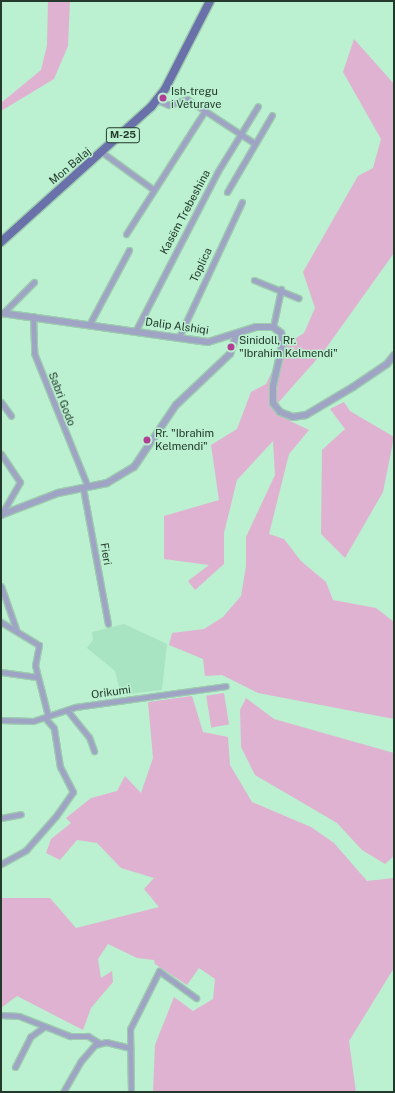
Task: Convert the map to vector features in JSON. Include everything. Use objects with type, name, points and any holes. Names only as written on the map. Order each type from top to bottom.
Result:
[{"type":"main road","name":"Mon Balaj","points":[[1,242],[103,153],[157,100],[210,1]]},
{"type":"street","points":[[157,100],[168,106],[187,99],[204,112],[254,143]]},
{"type":"street","name":"Kasëm Trebeshina","points":[[136,330],[214,178],[258,106]]},
{"type":"street","points":[[126,234],[204,112]]},
{"type":"street","points":[[227,192],[254,143],[272,115]]},
{"type":"street","points":[[103,153],[154,190]]},
{"type":"street","name":"Toplica","points":[[180,338],[242,202]]},
{"type":"street","points":[[89,325],[129,250]]},
{"type":"street","points":[[254,280],[298,298]]},
{"type":"street","name":"Dalip Alshiqi","points":[[2,313],[34,282]]},
{"type":"street","points":[[281,290],[273,327],[281,333],[283,342],[273,386],[273,403],[280,412],[289,416],[306,415],[370,376],[394,355]]},
{"type":"street","name":"Dalip Alshiqi","points":[[2,313],[136,330],[208,342],[236,335],[256,327],[273,327]]},
{"type":"street","name":"Sabri Godo","points":[[33,316],[34,353],[86,487]]},
{"type":"street","points":[[1,515],[86,487],[113,480],[136,464],[176,405],[230,354],[236,335]]},
{"type":"street","points":[[1,402],[11,416]]},
{"type":"street","points":[[1,454],[20,482],[1,515]]},
{"type":"street","name":"Fieri","points":[[86,487],[108,624]]},
{"type":"street","points":[[1,586],[16,629]]},
{"type":"street","points":[[1,622],[16,629],[39,645],[35,661],[37,677],[47,717],[54,728],[60,767],[73,792],[56,816],[26,850],[1,864]]},
{"type":"street","points":[[1,672],[37,677]]},
{"type":"street","name":"Orikumi","points":[[1,720],[33,721],[67,710],[226,686]]},
{"type":"street","points":[[67,710],[89,737],[94,751]]},
{"type":"street","points":[[1,818],[20,814]]},
{"type":"street","points":[[131,1092],[131,1024],[159,971],[196,998]]},
{"type":"street","points":[[1,1015],[19,1016],[70,1036],[88,1036],[99,1043],[112,1043],[130,1048]]},
{"type":"street","points":[[15,1067],[30,1037],[44,1027]]},
{"type":"street","points":[[63,1092],[69,1085],[82,1059],[99,1043]]},
{"type":"street","points":[[69,1085],[70,1092]]},
{"type":"shaded area","points":[[48,1],[70,1],[68,46],[54,79],[1,111],[1,103],[41,70],[47,45]]},
{"type":"shaded area","points":[[354,39],[394,84],[394,253],[324,351],[278,403],[290,421],[309,430],[289,454],[269,534],[284,539],[301,561],[326,582],[333,600],[376,608],[394,622],[394,719],[258,693],[222,675],[205,676],[203,659],[169,645],[172,633],[204,629],[223,617],[241,596],[246,566],[246,537],[275,475],[273,441],[237,480],[224,533],[224,564],[195,590],[188,581],[209,565],[164,559],[164,516],[219,500],[211,445],[237,429],[251,392],[266,384],[284,346],[304,333],[315,308],[303,272],[358,176],[373,168],[381,139],[343,72]]},
{"type":"shaded area","points":[[344,402],[350,411],[394,437],[383,492],[345,558],[321,534],[322,450],[345,429],[330,409]]},
{"type":"shaded area","points":[[124,624],[167,644],[162,690],[121,695],[115,671],[87,648],[93,640],[92,632]]},
{"type":"shaded area","points":[[224,693],[229,725],[211,727],[206,696]]},
{"type":"shaded area","points":[[192,696],[203,732],[228,737],[230,765],[252,802],[311,827],[334,843],[367,881],[394,878],[394,968],[349,1041],[356,1092],[153,1092],[155,1045],[174,997],[193,1011],[213,999],[215,979],[199,968],[187,985],[155,964],[154,960],[137,958],[108,944],[98,959],[101,978],[112,971],[113,982],[91,1008],[83,1030],[17,996],[1,1008],[1,898],[50,898],[76,928],[159,907],[144,889],[154,878],[121,868],[97,843],[77,840],[60,860],[46,853],[51,839],[71,823],[66,818],[91,798],[117,791],[125,776],[141,793],[153,758],[148,702]]},
{"type":"shaded area","points":[[246,698],[274,719],[394,753],[394,856],[385,864],[362,850],[337,823],[255,775],[241,747],[240,710]]},
{"type":"place","name":"Ish-tregu i Veturave","points":[[163,98]]},
{"type":"place","name":"Sinidoll, Rr. \"Ibrahim Kelmendi\"","points":[[231,347]]},
{"type":"place","name":"Rr. \"Ibrahim Kelmendi\"","points":[[147,440]]}]
